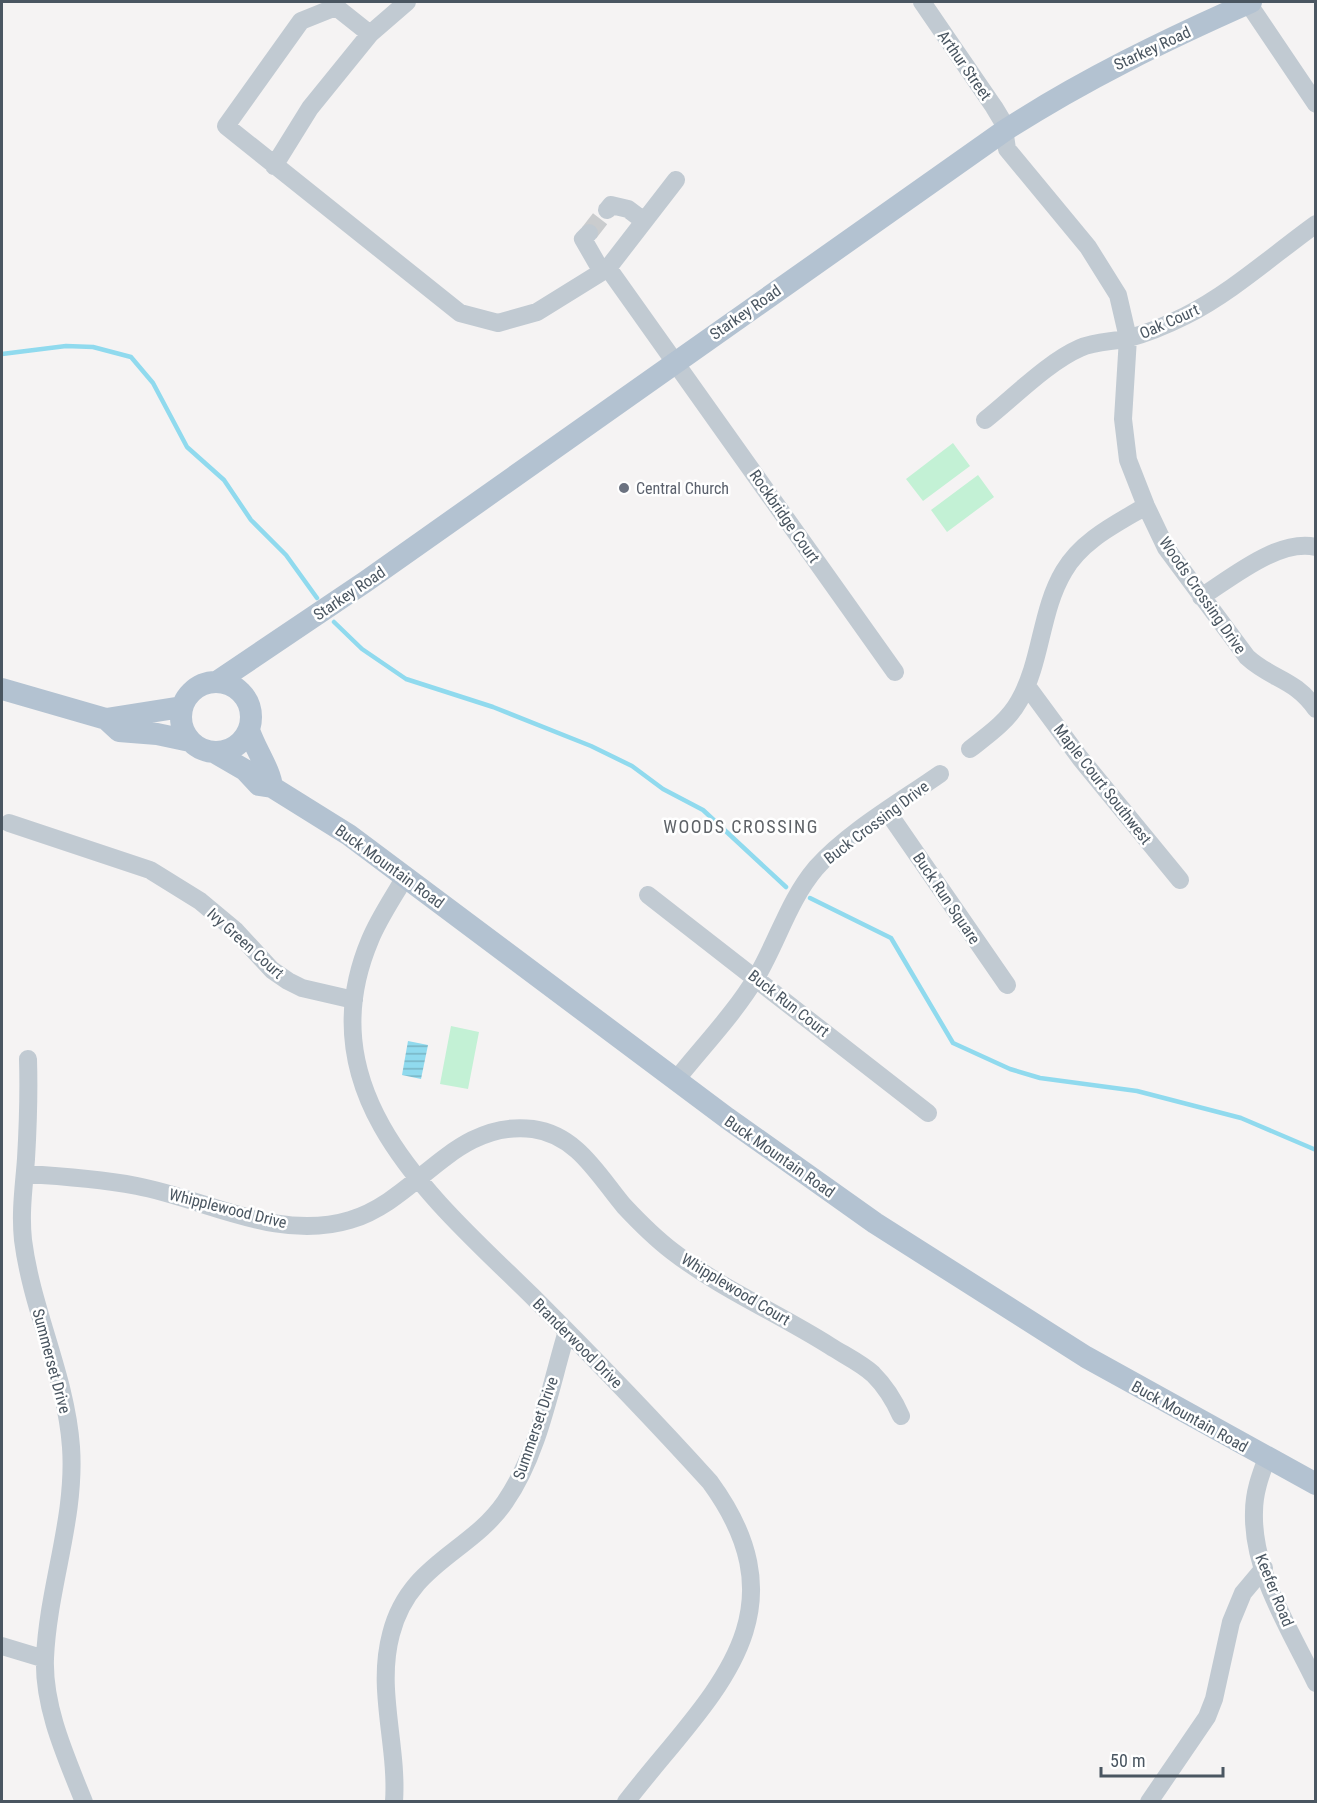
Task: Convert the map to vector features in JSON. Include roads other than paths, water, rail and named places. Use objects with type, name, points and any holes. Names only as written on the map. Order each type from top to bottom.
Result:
[{"type":"main road","name":"Starkey Road","points":[[218,681],[365,582],[1004,131],[1065,92],[1121,61],[1249,2]]},
{"type":"main road","points":[[247,699],[259,654]]},
{"type":"main road","points":[[218,681],[240,690],[247,699],[252,720],[249,730],[235,747],[214,752],[197,747],[190,741],[182,725],[182,707],[195,687],[218,681]]},
{"type":"main road","points":[[2,689],[106,719],[182,707]]},
{"type":"main road","points":[[106,719],[119,731],[157,734],[190,741]]},
{"type":"main road","points":[[249,730],[256,751],[271,776],[272,787]]},
{"type":"main road","name":"Buck Mountain Road","points":[[214,752],[245,770],[259,785],[272,787],[349,835],[676,1080],[875,1223],[1019,1316],[1316,1484]]},
{"type":"street","points":[[274,166],[310,108],[370,34],[407,2]]},
{"type":"street","name":"Arthur Street","points":[[922,2],[994,106],[1004,131]]},
{"type":"street","points":[[1249,2],[1316,104]]},
{"type":"street","points":[[370,34],[336,8],[301,21],[226,126],[460,313],[498,323],[537,312],[605,270],[676,180]]},
{"type":"street","name":"Woods Crossing Drive","points":[[1004,131],[1007,149],[1088,247],[1109,278],[1125,317],[1128,338],[1123,419],[1126,448],[1146,506],[1166,548],[1247,657],[1259,668],[1288,681],[1301,691],[1316,709]]},
{"type":"street","points":[[607,210],[611,205],[627,209],[644,221]]},
{"type":"street","name":"Oak Court","points":[[986,420],[1067,354],[1107,340],[1128,338],[1157,329],[1208,303],[1316,224]]},
{"type":"street","name":"Rockbridge Court","points":[[589,232],[584,239],[605,270],[676,361],[895,672]]},
{"type":"street","points":[[970,749],[1005,720],[1027,686],[1052,594],[1077,553],[1097,536],[1146,506]]},
{"type":"street","points":[[1201,597],[1260,560],[1279,551],[1302,545],[1316,547]]},
{"type":"street","name":"Maple Court Southwest","points":[[1027,686],[1080,758],[1180,880]]},
{"type":"street","name":"Buck Crossing Drive","points":[[676,1080],[756,978],[774,946],[791,904],[812,873],[840,846],[940,774]]},
{"type":"street","name":"Buck Run Square","points":[[887,811],[1007,985]]},
{"type":"street","name":"Ivy Green Court","points":[[9,823],[150,870],[200,901],[236,931],[272,970],[288,981],[302,988],[354,1000]]},
{"type":"street","name":"Branderwood Drive","points":[[405,877],[370,940],[360,968],[354,1000],[353,1031],[364,1091],[374,1117],[391,1145],[459,1225],[567,1331],[710,1482],[725,1503],[739,1531],[749,1576],[749,1612],[744,1636],[731,1666],[684,1731],[626,1802]]},
{"type":"street","name":"Buck Run Court","points":[[648,895],[928,1113]]},
{"type":"street","name":"Summerset Drive","points":[[28,1059],[29,1110],[21,1214],[23,1241],[44,1332],[63,1389],[71,1449],[66,1525],[49,1610],[45,1659],[53,1714],[84,1802]]},
{"type":"street","name":"Whipplewood Court","points":[[418,1178],[459,1146],[477,1136],[497,1130],[518,1128],[556,1136],[587,1159],[642,1225],[673,1251],[706,1274],[797,1325],[871,1372],[885,1387],[902,1416]]},
{"type":"street","name":"Whipplewood Drive","points":[[25,1174],[84,1178],[137,1186],[183,1196],[248,1217],[309,1227],[331,1225],[374,1210],[418,1178]]},
{"type":"street","name":"Summerset Drive","points":[[394,1802],[394,1753],[385,1685],[387,1654],[399,1612],[424,1575],[491,1518],[515,1486],[533,1442],[567,1331]]},
{"type":"street","name":"Keefer Road","points":[[1267,1458],[1257,1484],[1254,1510],[1255,1533],[1264,1568],[1316,1683]]},
{"type":"street","points":[[1149,1802],[1207,1717],[1214,1699],[1231,1622],[1243,1593],[1264,1568]]},
{"type":"street","points":[[2,1646],[45,1659]]},
{"type":"water","points":[[408,1041],[428,1045],[421,1079],[402,1075]]},
{"type":"waterway","points":[[2,354],[66,346],[93,347],[131,357],[153,383],[187,447],[224,480],[251,520],[286,555],[317,598]]},
{"type":"waterway","points":[[334,622],[362,649],[406,679],[493,707],[591,746],[632,766],[663,789],[703,810],[786,887]]},
{"type":"waterway","points":[[810,898],[891,938],[953,1043],[1010,1069],[1040,1078],[1137,1091],[1241,1118],[1316,1150]]},
{"type":"tunnel","points":[[589,233],[607,210]]},
{"type":"place","name":"Central Church","points":[[624,488]]},
{"type":"district","name":"WOODS CROSSING","points":[[741,827]]}]
